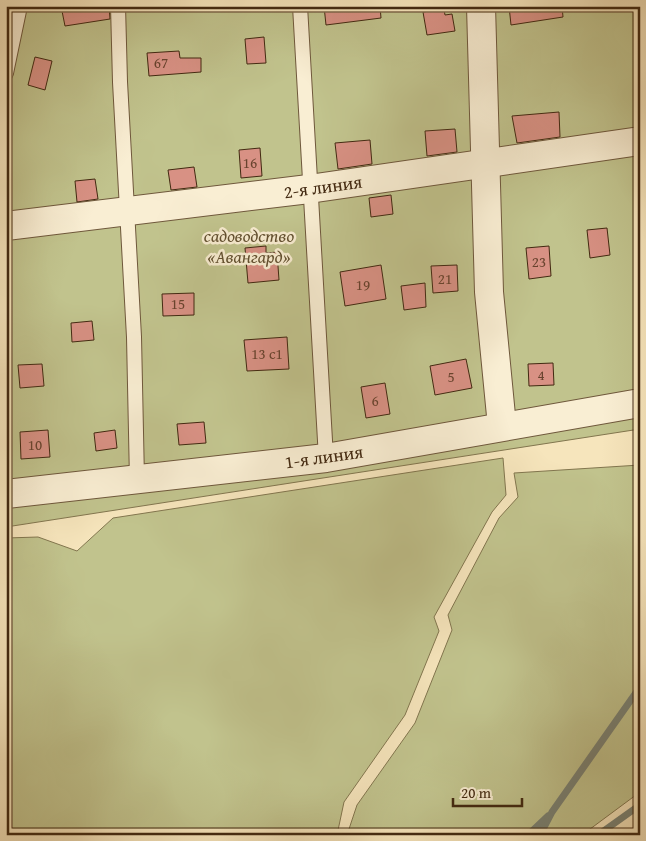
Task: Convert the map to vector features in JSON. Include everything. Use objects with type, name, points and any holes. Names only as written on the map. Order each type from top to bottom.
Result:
[{"type":"street","points":[[481,6],[487,164],[489,292],[502,426]]},
{"type":"street","name":"2-я линия","points":[[6,226],[309,189],[640,141]]},
{"type":"street","name":"1-я линия","points":[[6,494],[326,458],[640,402]]},
{"type":"lane","points":[[6,73],[20,6]]},
{"type":"lane","points":[[118,6],[120,82],[134,337],[137,480]]},
{"type":"lane","points":[[300,6],[309,189],[326,458]]},
{"type":"green space","name":"садоводство «Авангард»","points":[[6,6],[640,6],[640,429],[6,527]]},
{"type":"green space","points":[[503,458],[506,495],[492,512],[434,617],[439,631],[405,715],[344,802],[337,835],[6,835],[6,538],[38,537],[77,551],[113,518]]},
{"type":"green space","points":[[640,465],[640,792],[582,835],[347,835],[357,805],[415,723],[452,630],[448,615],[499,518],[518,497],[514,473]]},
{"type":"building","points":[[61,6],[109,6],[110,19],[65,26]]},
{"type":"building","points":[[324,6],[380,6],[381,18],[326,25]]},
{"type":"building","points":[[509,6],[562,6],[563,17],[511,25]]},
{"type":"building","points":[[444,9],[445,15],[452,14],[455,31],[427,35],[423,12]]},
{"type":"building","points":[[264,37],[266,63],[247,64],[245,39]]},
{"type":"building","points":[[179,51],[180,58],[201,58],[201,72],[149,76],[147,53]]},
{"type":"building","points":[[35,57],[52,61],[45,90],[28,85]]},
{"type":"building","points":[[559,112],[560,137],[517,143],[512,116]]},
{"type":"building","points":[[455,129],[457,152],[427,156],[425,131]]},
{"type":"building","points":[[370,140],[372,164],[338,169],[335,143]]},
{"type":"building","points":[[260,148],[262,176],[241,178],[239,150]]},
{"type":"building","points":[[194,167],[197,187],[171,190],[168,170]]},
{"type":"building","points":[[95,179],[98,199],[77,202],[75,181]]},
{"type":"building","points":[[391,195],[393,214],[371,217],[369,198]]},
{"type":"building","points":[[607,228],[610,255],[590,258],[587,230]]},
{"type":"building","points":[[266,246],[266,253],[277,252],[279,280],[248,283],[245,248]]},
{"type":"building","points":[[549,246],[551,276],[529,279],[526,248]]},
{"type":"building","points":[[381,265],[386,299],[345,306],[340,272]]},
{"type":"building","points":[[457,265],[458,291],[433,293],[431,266]]},
{"type":"building","points":[[425,283],[426,307],[404,310],[401,286]]},
{"type":"building","points":[[194,293],[194,315],[163,316],[162,294]]},
{"type":"building","points":[[92,321],[94,340],[72,342],[71,323]]},
{"type":"building","points":[[287,337],[289,369],[247,371],[244,340]]},
{"type":"building","points":[[466,359],[472,388],[435,395],[430,366]]},
{"type":"building","points":[[553,363],[554,385],[529,386],[528,364]]},
{"type":"building","points":[[42,364],[44,386],[20,388],[18,365]]},
{"type":"building","points":[[385,383],[390,414],[366,418],[361,387]]},
{"type":"building","points":[[204,422],[206,443],[179,445],[177,424]]},
{"type":"building","points":[[48,430],[50,457],[21,459],[20,432]]},
{"type":"building","points":[[115,430],[117,448],[96,451],[94,433]]},
{"type":"waterway","points":[[540,835],[552,812],[640,687]]},
{"type":"waterway","points":[[598,835],[640,805]]},
{"type":"waterway","points":[[528,835],[548,816]]}]
